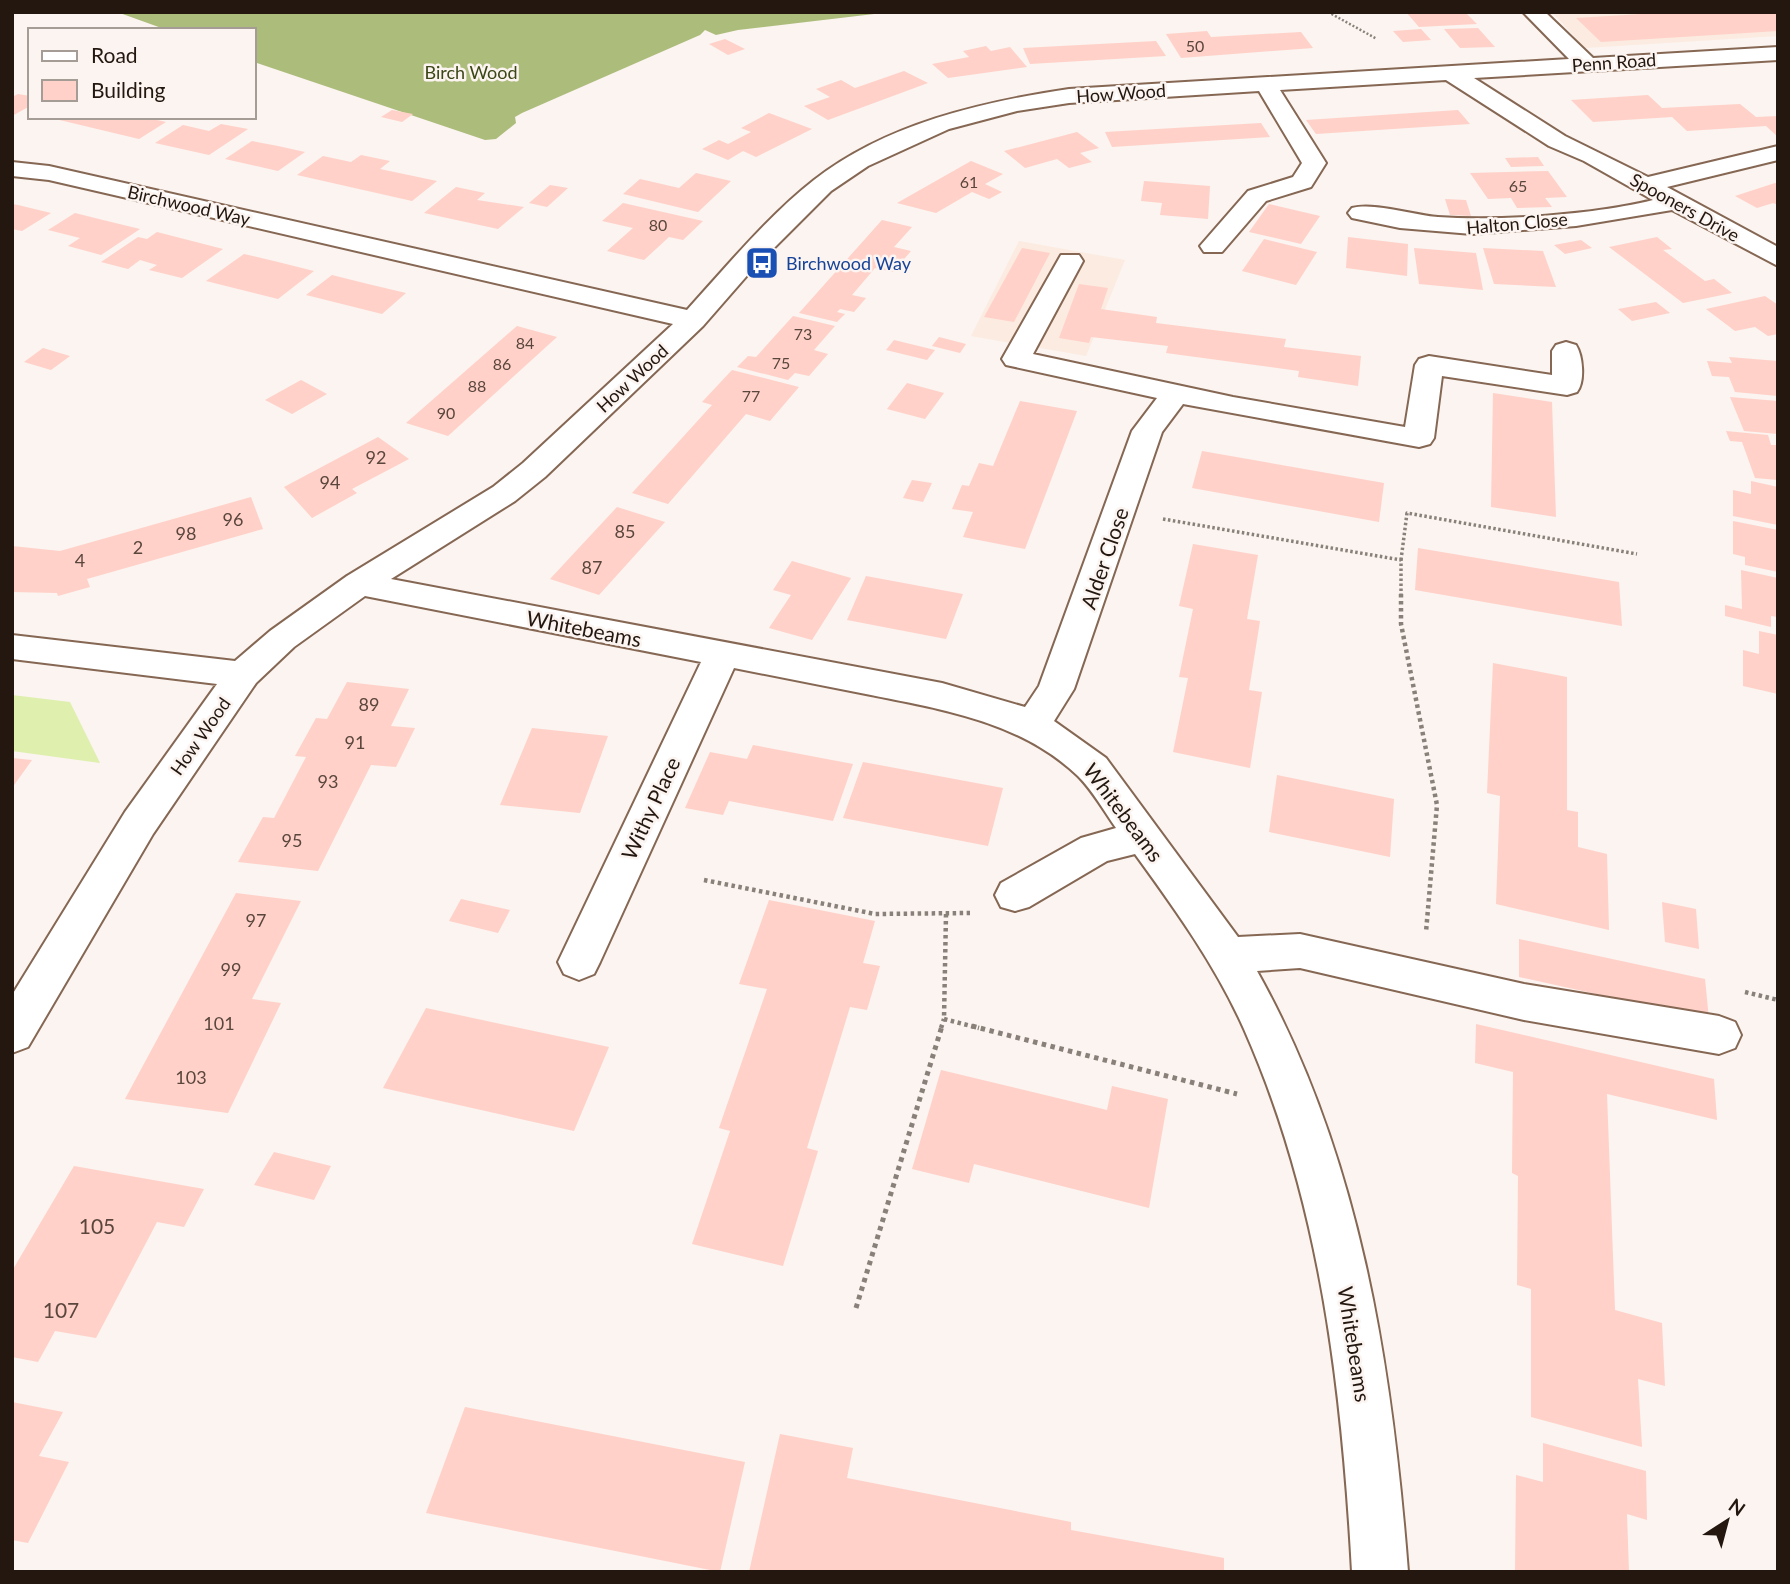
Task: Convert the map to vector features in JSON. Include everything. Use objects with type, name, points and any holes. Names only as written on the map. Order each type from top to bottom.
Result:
[{"type":"street","points":[[1533,12],[1587,64]]},
{"type":"street","name":"Penn Road","points":[[1465,72],[1778,52]]},
{"type":"street","name":"How Wood","points":[[12,1034],[139,824],[243,674],[282,639],[359,584],[451,524],[505,494],[693,320],[742,265],[822,186],[859,161],[941,124],[1016,104],[1069,96],[1465,72]]},
{"type":"street","name":"Spooners Drive","points":[[1465,72],[1557,141],[1592,156],[1778,258]]},
{"type":"street","points":[[1213,246],[1257,196],[1302,183],[1314,163],[1265,83]]},
{"type":"street","points":[[1644,185],[1778,153]]},
{"type":"street","name":"Birchwood Way","points":[[12,169],[49,173],[693,320]]},
{"type":"street","name":"Halton Close","points":[[1361,213],[1428,226],[1500,228],[1651,208],[1672,202]]},
{"type":"street","points":[[1070,261],[1016,359],[1176,394],[1419,439],[1429,365],[1567,386],[1566,351]]},
{"type":"street","name":"Alder Close","points":[[1033,724],[1056,689],[1147,430],[1176,394]]},
{"type":"street","name":"Whitebeams","points":[[359,584],[942,696],[1033,724],[1066,744],[1093,768],[1227,955],[1269,1037],[1300,1112],[1342,1263],[1374,1465],[1380,1572]]},
{"type":"street","points":[[12,647],[243,674]]},
{"type":"street","name":"Withy Place","points":[[579,962],[722,655]]},
{"type":"street","points":[[1015,895],[1095,849],[1144,836]]},
{"type":"street","points":[[1227,955],[1300,951],[1524,1002],[1719,1035]]},
{"type":"path","points":[[1120,511],[1401,560]]},
{"type":"path","points":[[1419,979],[1433,877],[1437,805],[1401,624],[1401,560],[1407,513],[1637,554]]},
{"type":"path","points":[[704,880],[875,914],[984,913],[1015,895]]},
{"type":"path","points":[[856,1308],[944,1020],[946,914]]},
{"type":"path","points":[[944,1020],[1170,1075],[1300,1112]]},
{"type":"shaded area","points":[[1552,12],[1778,12],[1778,36],[1585,48]]},
{"type":"shaded area","points":[[1019,241],[1125,260],[1086,356],[971,336]]},
{"type":"green space","name":"Birch Wood","points":[[117,12],[891,12],[716,35],[705,30],[700,35],[522,113],[515,117],[516,123],[496,139],[485,140],[256,63],[256,28],[161,28]]},
{"type":"green space","points":[[12,695],[70,702],[100,763],[12,751]]},
{"type":"building","points":[[1406,12],[1465,12],[1477,24],[1419,27]]},
{"type":"building","points":[[1674,12],[1778,12],[1778,31],[1601,42],[1576,18]]},
{"type":"building","points":[[1478,28],[1495,47],[1460,48],[1444,29]]},
{"type":"building","points":[[1421,29],[1431,40],[1403,42],[1393,31]]},
{"type":"building","points":[[1207,31],[1211,37],[1301,32],[1313,48],[1181,58],[1166,34]]},
{"type":"building","points":[[725,39],[745,49],[728,55],[709,44]]},
{"type":"building","points":[[1156,41],[1166,56],[1030,64],[1023,48]]},
{"type":"building","points":[[986,46],[991,51],[1010,47],[1027,67],[948,78],[932,64],[969,57],[963,51]]},
{"type":"building","points":[[904,71],[928,83],[828,120],[804,106],[830,97],[816,89],[841,80],[855,88]]},
{"type":"building","points":[[18,94],[28,96],[28,107],[12,116],[12,97]]},
{"type":"building","points":[[1648,95],[1662,108],[1740,104],[1756,117],[1778,116],[1778,137],[1766,126],[1687,131],[1672,117],[1593,122],[1571,100]]},
{"type":"building","points":[[392,110],[413,114],[402,122],[381,117]]},
{"type":"building","points":[[1458,110],[1470,124],[1316,134],[1306,120]]},
{"type":"building","points":[[769,113],[812,129],[756,157],[743,151],[728,160],[702,149],[719,140],[728,144],[751,132],[741,128]]},
{"type":"building","points":[[55,119],[153,119],[166,122],[139,139]]},
{"type":"building","points":[[1261,123],[1270,137],[1112,147],[1105,132]]},
{"type":"building","points":[[221,124],[248,129],[209,155],[155,143],[183,125],[209,131]]},
{"type":"building","points":[[1077,132],[1099,148],[1080,153],[1092,162],[1069,168],[1057,159],[1025,168],[1004,151]]},
{"type":"building","points":[[252,141],[305,152],[278,171],[225,159]]},
{"type":"building","points":[[361,155],[390,161],[380,169],[437,181],[412,201],[297,175],[323,156],[351,162]]},
{"type":"building","points":[[1538,157],[1544,166],[1511,167],[1505,158]]},
{"type":"building","points":[[971,161],[1003,174],[985,184],[1002,192],[989,199],[972,192],[936,213],[897,203]]},
{"type":"building","points":[[1548,171],[1567,197],[1545,198],[1552,207],[1517,208],[1511,198],[1488,199],[1470,173]]},
{"type":"building","points":[[696,173],[731,181],[698,212],[623,194],[640,179],[679,188]]},
{"type":"building","points":[[1144,181],[1210,186],[1208,219],[1160,215],[1162,203],[1141,201]]},
{"type":"building","points":[[1778,184],[1778,205],[1773,203],[1757,208],[1735,196]]},
{"type":"building","points":[[550,185],[568,188],[547,207],[529,203]]},
{"type":"building","points":[[456,187],[485,193],[477,200],[524,207],[498,229],[424,213]]},
{"type":"building","points":[[1445,199],[1466,200],[1471,216],[1450,215]]},
{"type":"building","points":[[623,203],[703,221],[683,240],[669,237],[644,260],[607,251],[633,228],[602,221]]},
{"type":"building","points":[[12,204],[51,213],[22,231],[12,229]]},
{"type":"building","points":[[1269,204],[1320,216],[1301,244],[1249,232]]},
{"type":"building","points":[[75,213],[140,229],[101,255],[68,246],[80,238],[48,230]]},
{"type":"building","points":[[882,220],[912,227],[894,247],[911,251],[893,272],[875,268],[852,295],[866,298],[854,312],[840,309],[837,312],[845,314],[837,322],[799,313]]},
{"type":"building","points":[[157,232],[223,249],[182,278],[149,270],[157,265],[140,260],[128,269],[101,262],[138,237],[147,239]]},
{"type":"building","points":[[1348,237],[1408,244],[1407,276],[1346,268]]},
{"type":"building","points":[[1657,237],[1672,249],[1663,250],[1705,281],[1714,279],[1732,293],[1683,303],[1609,247]]},
{"type":"building","points":[[1264,239],[1317,252],[1296,285],[1242,271]]},
{"type":"building","points":[[1581,240],[1592,248],[1565,254],[1554,245]]},
{"type":"building","points":[[1022,248],[1050,253],[1014,322],[984,317]]},
{"type":"building","points":[[1414,248],[1476,253],[1483,290],[1419,284]]},
{"type":"building","points":[[1483,248],[1543,251],[1556,287],[1494,284]]},
{"type":"building","points":[[244,254],[314,271],[278,299],[206,281]]},
{"type":"building","points":[[332,275],[406,293],[382,314],[306,295]]},
{"type":"building","points":[[1079,284],[1108,288],[1101,309],[1157,317],[1156,323],[1286,339],[1284,347],[1361,356],[1358,386],[1298,377],[1299,371],[1166,353],[1168,346],[1091,337],[1089,343],[1059,338]]},
{"type":"building","points":[[1765,296],[1778,305],[1778,334],[1768,336],[1755,327],[1735,331],[1706,309]]},
{"type":"building","points":[[1656,302],[1670,313],[1632,321],[1618,309]]},
{"type":"building","points":[[793,316],[835,326],[814,350],[828,354],[809,376],[795,373],[788,380],[737,367],[748,356],[756,357]]},
{"type":"building","points":[[517,326],[557,337],[448,436],[406,423]]},
{"type":"building","points":[[939,337],[966,344],[960,353],[932,346]]},
{"type":"building","points":[[894,340],[935,350],[927,360],[886,350]]},
{"type":"building","points":[[43,348],[70,356],[51,370],[24,362]]},
{"type":"building","points":[[1729,357],[1778,361],[1778,396],[1735,392],[1729,377],[1712,376],[1707,361],[1732,363]]},
{"type":"building","points":[[732,370],[799,387],[770,421],[746,414],[668,504],[632,493],[712,405],[702,402]]},
{"type":"building","points":[[301,380],[327,394],[292,414],[265,400]]},
{"type":"building","points":[[907,383],[944,393],[925,419],[887,409]]},
{"type":"building","points":[[1493,393],[1552,402],[1556,517],[1491,507]]},
{"type":"building","points":[[1730,397],[1778,401],[1778,434],[1744,431]]},
{"type":"building","points":[[1020,401],[1077,411],[1025,549],[963,537],[973,512],[952,509],[962,485],[969,486],[979,463],[993,466]]},
{"type":"building","points":[[1726,431],[1768,435],[1771,445],[1778,445],[1778,480],[1755,478],[1742,442],[1730,441]]},
{"type":"building","points":[[378,437],[409,459],[352,489],[357,493],[312,518],[284,487]]},
{"type":"building","points":[[1202,451],[1384,483],[1379,522],[1192,488]]},
{"type":"building","points":[[912,480],[932,483],[923,502],[903,498]]},
{"type":"building","points":[[1751,481],[1778,487],[1778,525],[1733,516],[1733,490],[1751,494]]},
{"type":"building","points":[[251,497],[263,529],[87,579],[90,587],[58,596],[57,593],[12,592],[12,546],[60,551]]},
{"type":"building","points":[[617,507],[665,522],[599,595],[550,579]]},
{"type":"building","points":[[1733,521],[1778,530],[1778,572],[1745,565],[1745,557],[1733,554]]},
{"type":"building","points":[[1193,544],[1258,555],[1247,619],[1260,621],[1249,690],[1262,692],[1250,768],[1173,752],[1188,678],[1179,677],[1193,609],[1179,606]]},
{"type":"building","points":[[1418,548],[1619,582],[1622,626],[1415,590]]},
{"type":"building","points":[[792,561],[851,578],[812,640],[769,628],[791,595],[773,590]]},
{"type":"building","points":[[1741,570],[1778,578],[1778,617],[1771,616],[1771,627],[1725,616],[1725,605],[1742,609]]},
{"type":"building","points":[[866,576],[963,594],[946,639],[847,620]]},
{"type":"building","points":[[1759,631],[1778,635],[1778,694],[1743,686],[1743,650],[1759,654]]},
{"type":"building","points":[[1493,663],[1567,677],[1567,810],[1578,812],[1578,847],[1607,854],[1609,930],[1496,904],[1500,796],[1487,793]]},
{"type":"building","points":[[347,682],[409,689],[391,726],[415,728],[396,767],[371,765],[318,871],[238,862],[263,817],[274,818],[306,757],[295,756],[316,718],[327,719]]},
{"type":"building","points":[[532,728],[608,736],[580,813],[500,805]]},
{"type":"building","points":[[753,745],[853,764],[833,821],[729,801],[723,815],[685,808],[710,752],[747,759]]},
{"type":"building","points":[[12,758],[32,760],[12,788]]},
{"type":"building","points":[[863,762],[1003,788],[988,846],[843,818]]},
{"type":"building","points":[[1277,775],[1394,799],[1390,857],[1269,832]]},
{"type":"building","points":[[236,893],[301,901],[252,999],[281,1003],[228,1113],[125,1099]]},
{"type":"building","points":[[461,899],[510,910],[498,933],[449,921]]},
{"type":"building","points":[[769,900],[875,921],[863,963],[880,966],[867,1010],[850,1007],[807,1148],[818,1151],[783,1266],[692,1244],[730,1131],[719,1128],[767,989],[739,984]]},
{"type":"building","points":[[1662,902],[1696,909],[1699,949],[1665,942]]},
{"type":"building","points":[[1519,939],[1705,979],[1709,1019],[1519,977]]},
{"type":"building","points":[[426,1008],[609,1047],[574,1131],[383,1088]]},
{"type":"building","points":[[1476,1024],[1714,1079],[1717,1120],[1607,1094],[1615,1310],[1662,1323],[1665,1386],[1638,1379],[1642,1447],[1531,1417],[1531,1289],[1517,1285],[1518,1176],[1512,1173],[1513,1072],[1475,1063]]},
{"type":"building","points":[[941,1070],[1107,1110],[1112,1086],[1168,1099],[1149,1208],[974,1164],[969,1183],[912,1169]]},
{"type":"building","points":[[274,1152],[331,1166],[314,1200],[254,1185]]},
{"type":"building","points":[[74,1166],[204,1189],[184,1227],[157,1222],[96,1338],[55,1331],[38,1362],[12,1357],[12,1271]]},
{"type":"building","points":[[12,1402],[63,1412],[39,1456],[69,1462],[28,1543],[12,1540]]},
{"type":"building","points":[[465,1407],[745,1462],[720,1572],[426,1513]]},
{"type":"building","points":[[780,1434],[853,1448],[847,1478],[1071,1522],[1071,1530],[1224,1558],[1224,1572],[749,1572]]},
{"type":"building","points":[[1543,1443],[1646,1471],[1647,1520],[1627,1514],[1629,1572],[1515,1572],[1516,1475],[1543,1482]]},
{"type":"place","name":"Birchwood Way","points":[[762,263]]}]
